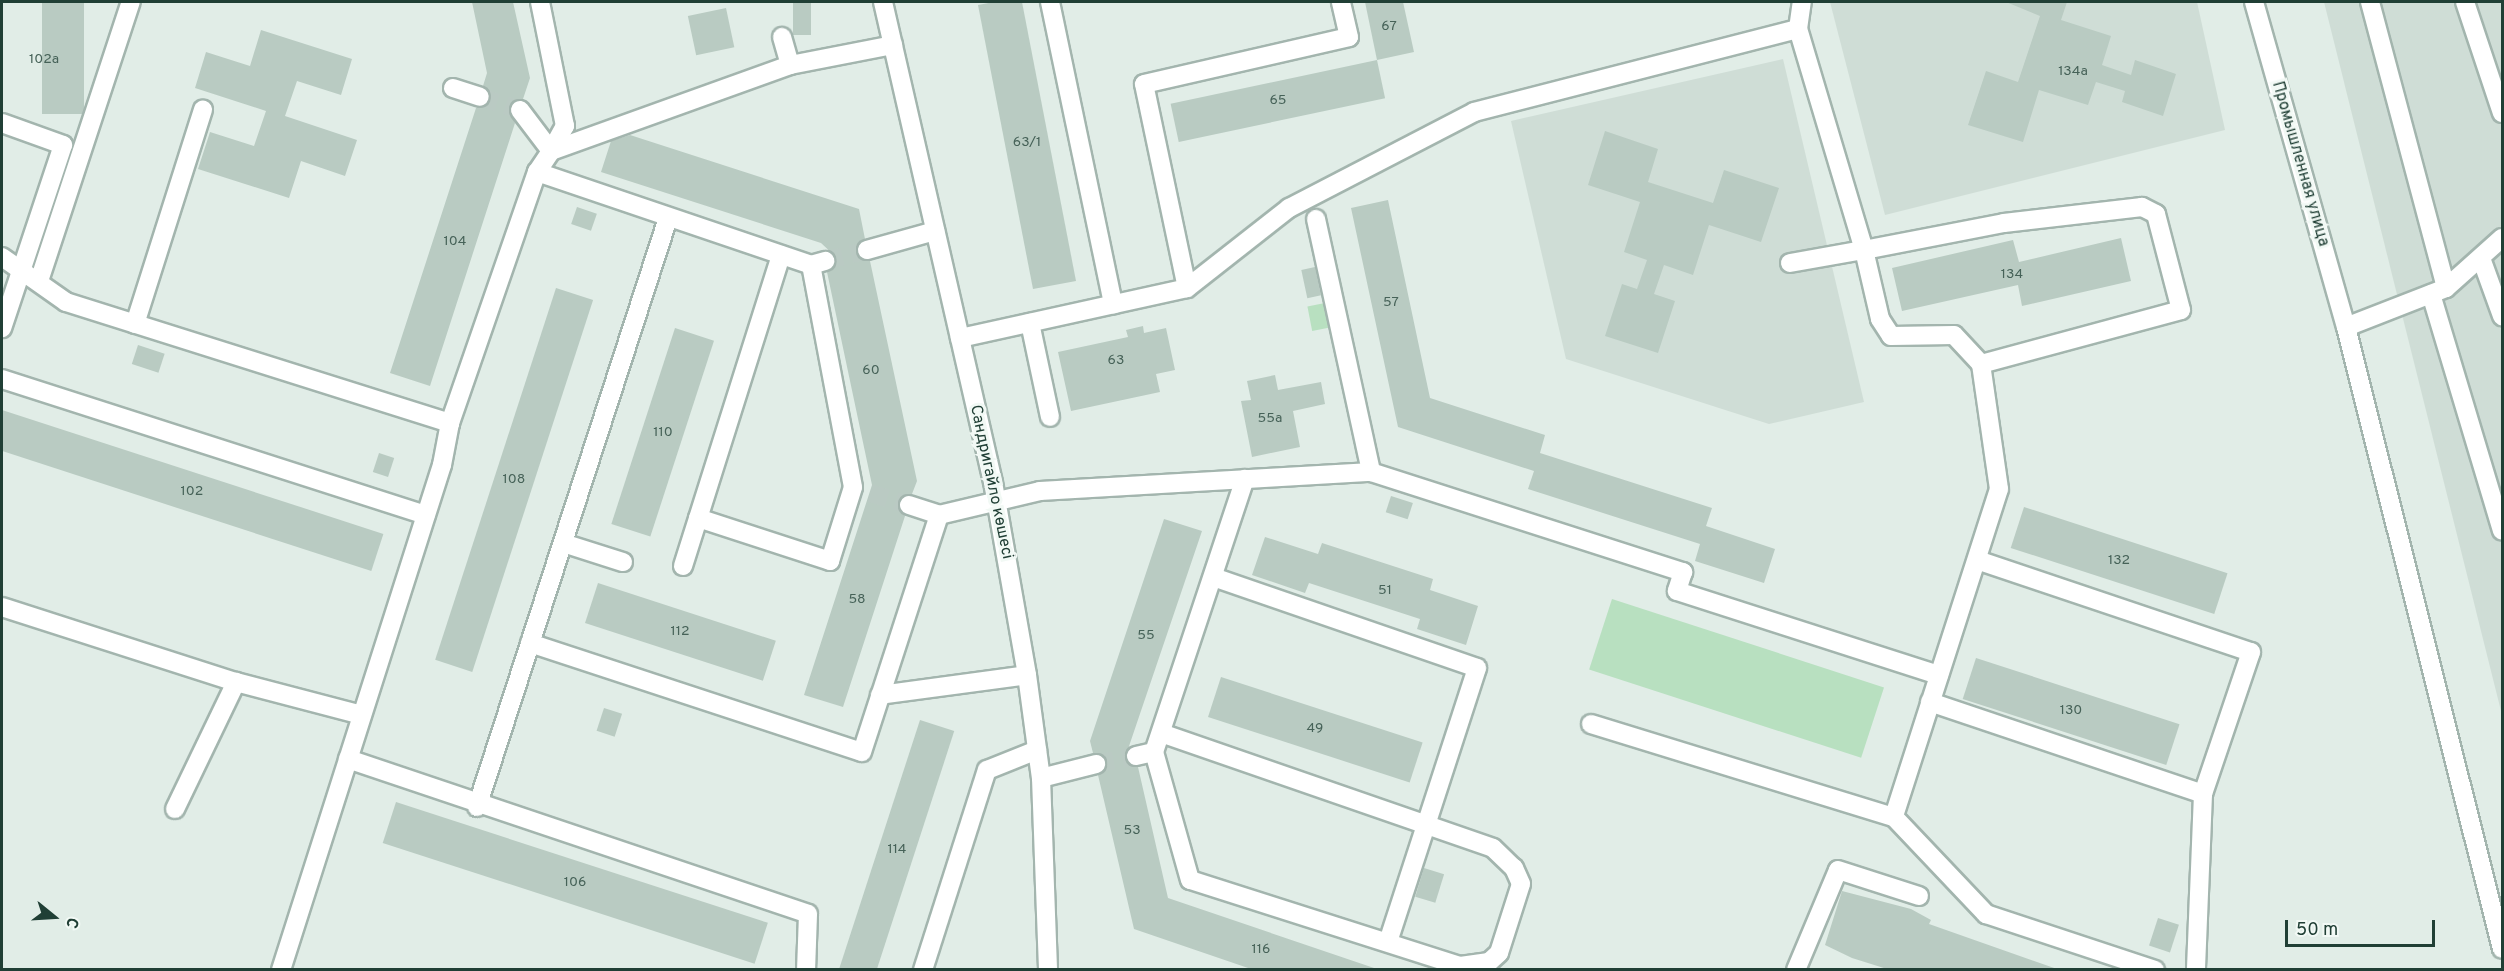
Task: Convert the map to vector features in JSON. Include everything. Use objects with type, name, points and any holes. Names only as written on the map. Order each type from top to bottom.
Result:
[{"type":"street","points":[[39,281],[131,2]]},
{"type":"street","points":[[281,969],[426,515],[450,423],[537,172],[565,126],[540,2]]},
{"type":"street","name":"Сандригайло көшесі","points":[[883,2],[997,501],[1028,675],[1041,778],[1048,969]]},
{"type":"street","points":[[1050,2],[1113,304]]},
{"type":"street","points":[[1187,288],[1144,84],[1349,37],[1341,2]]},
{"type":"street","points":[[1802,2],[1798,28],[1864,250],[1880,319],[1891,336],[1954,335],[1981,364],[2000,489],[1894,817]]},
{"type":"street","name":"Промышленная улица","points":[[2254,2],[2346,327],[2502,949]]},
{"type":"street","points":[[2370,2],[2439,291],[2502,531]]},
{"type":"street","points":[[2465,2],[2502,113]]},
{"type":"street","points":[[960,338],[1187,288],[1289,208],[1474,112],[1798,28]]},
{"type":"street","points":[[782,37],[790,65]]},
{"type":"street","points":[[551,151],[790,65],[892,45]]},
{"type":"street","points":[[453,88],[480,97]]},
{"type":"street","points":[[135,324],[203,109]]},
{"type":"street","points":[[520,110],[551,151]]},
{"type":"street","points":[[2,123],[63,145],[2,328]]},
{"type":"street","points":[[537,172],[781,255],[818,263],[861,490],[830,561],[698,518]]},
{"type":"street","points":[[1790,263],[2004,223],[2142,207],[2156,214],[2181,310],[1981,364]]},
{"type":"street","points":[[477,807],[668,218]]},
{"type":"street","points":[[1316,219],[1371,472]]},
{"type":"street","points":[[867,250],[935,231]]},
{"type":"street","points":[[2346,327],[2439,291],[2502,238]]},
{"type":"street","points":[[683,566],[781,255]]},
{"type":"street","points":[[2,257],[22,268],[66,302],[450,423]]},
{"type":"street","points":[[2481,258],[2502,316]]},
{"type":"street","points":[[1030,323],[1050,417]]},
{"type":"street","points":[[2,379],[426,515]]},
{"type":"street","points":[[909,505],[939,515],[1040,492],[1371,472],[1683,572],[1677,591],[1939,675]]},
{"type":"street","points":[[1161,733],[1427,822],[1493,848],[1514,868],[1521,884],[1499,953],[1489,962],[1460,966],[1190,880],[1154,752],[1245,479]]},
{"type":"street","points":[[530,643],[862,752],[939,515]]},
{"type":"street","points":[[562,543],[622,562]]},
{"type":"street","points":[[1977,560],[2251,652],[2203,794],[2196,969]]},
{"type":"street","points":[[1213,577],[1477,668],[1388,942]]},
{"type":"street","points":[[2,607],[236,682],[362,715]]},
{"type":"street","points":[[880,695],[1028,675]]},
{"type":"street","points":[[175,809],[236,682]]},
{"type":"street","points":[[1930,702],[2203,794]]},
{"type":"street","points":[[1591,724],[1894,817],[1986,914],[2155,969]]},
{"type":"street","points":[[923,969],[987,770],[1037,750]]},
{"type":"street","points":[[1136,756],[1154,752]]},
{"type":"street","points":[[348,759],[477,807],[808,914],[806,969]]},
{"type":"street","points":[[1041,778],[1096,764]]},
{"type":"street","points":[[1796,969],[1838,870],[1919,896]]},
{"type":"shaded area","points":[[1830,2],[2197,2],[2225,130],[1885,215]]},
{"type":"shaded area","points":[[2324,2],[2502,2],[2502,715]]},
{"type":"shaded area","points":[[1783,59],[1864,402],[1769,424],[1566,359],[1511,121]]},
{"type":"green space","points":[[1330,302],[1335,327],[1312,331],[1307,306]]},
{"type":"green space","points":[[1612,599],[1884,687],[1861,758],[1589,669]]},
{"type":"building","points":[[42,2],[84,2],[84,114],[42,114]]},
{"type":"building","points":[[472,2],[513,2],[530,78],[523,99],[509,106],[515,123],[430,386],[390,373],[476,108],[491,100],[483,86],[487,73]]},
{"type":"building","points":[[793,2],[811,2],[811,35],[793,35]]},
{"type":"building","points":[[994,2],[1022,2],[1076,281],[1033,289],[978,5]]},
{"type":"building","points":[[1365,2],[1403,2],[1414,52],[1377,60]]},
{"type":"building","points":[[2006,2],[2067,2],[2061,20],[2111,36],[2102,65],[2131,75],[2135,60],[2176,74],[2163,116],[2122,102],[2125,91],[2096,82],[2088,105],[2039,90],[2023,142],[1968,125],[1986,71],[2018,82],[2040,16]]},
{"type":"building","points":[[726,8],[734,47],[696,55],[688,16]]},
{"type":"building","points":[[261,30],[352,59],[341,95],[297,81],[285,116],[357,140],[345,176],[301,161],[289,198],[198,169],[210,132],[254,146],[266,111],[195,88],[206,52],[250,66]]},
{"type":"building","points":[[1377,60],[1385,98],[1179,142],[1171,104]]},
{"type":"building","points":[[1605,131],[1658,149],[1648,182],[1713,203],[1724,170],[1779,188],[1761,242],[1709,225],[1693,275],[1664,265],[1654,294],[1675,301],[1658,353],[1605,336],[1622,284],[1637,289],[1647,260],[1624,252],[1640,202],[1588,185]]},
{"type":"building","points":[[630,135],[859,209],[865,239],[856,252],[870,261],[917,481],[912,494],[898,502],[905,516],[843,707],[804,695],[872,485],[827,272],[836,257],[821,243],[601,172],[611,141]]},
{"type":"building","points":[[1388,200],[1430,398],[1545,435],[1540,453],[1712,508],[1706,526],[1775,549],[1764,583],[1695,561],[1700,544],[1528,489],[1534,471],[1398,427],[1351,208]]},
{"type":"building","points":[[577,207],[597,214],[591,231],[571,224]]},
{"type":"building","points":[[2121,238],[2131,281],[2022,306],[2018,285],[1902,311],[1892,268],[2013,240],[2019,262]]},
{"type":"building","points":[[1315,267],[1321,295],[1307,298],[1301,270]]},
{"type":"building","points":[[556,288],[593,300],[472,672],[435,660]]},
{"type":"building","points":[[1143,326],[1144,333],[1166,328],[1175,370],[1156,374],[1160,392],[1071,411],[1058,352],[1128,337],[1126,330]]},
{"type":"building","points":[[675,328],[714,341],[650,537],[611,524]]},
{"type":"building","points":[[138,345],[165,354],[158,373],[132,364]]},
{"type":"building","points":[[1275,375],[1278,390],[1321,382],[1325,404],[1293,411],[1300,447],[1252,457],[1241,401],[1251,400],[1247,381]]},
{"type":"building","points":[[2,410],[383,534],[371,571],[2,451]]},
{"type":"building","points":[[379,453],[394,458],[388,477],[373,472]]},
{"type":"building","points":[[1391,496],[1413,503],[1408,519],[1386,512]]},
{"type":"building","points":[[2024,507],[2228,573],[2214,614],[2011,548]]},
{"type":"building","points":[[1164,519],[1202,531],[1125,758],[1138,767],[1168,898],[1377,969],[1251,969],[1134,929],[1098,775],[1107,762],[1093,753],[1090,741]]},
{"type":"building","points":[[1265,537],[1318,554],[1322,543],[1433,579],[1430,590],[1478,606],[1466,645],[1417,629],[1420,619],[1309,583],[1305,593],[1252,575]]},
{"type":"building","points":[[598,583],[776,641],[763,681],[585,623]]},
{"type":"building","points":[[1976,658],[2180,724],[2166,765],[1963,699]]},
{"type":"building","points":[[1221,677],[1423,743],[1410,782],[1208,717]]},
{"type":"building","points":[[604,708],[622,714],[615,737],[597,731]]},
{"type":"building","points":[[920,720],[954,731],[877,970],[839,969]]},
{"type":"building","points":[[396,802],[768,923],[755,964],[383,843]]},
{"type":"building","points":[[1424,868],[1444,874],[1435,903],[1415,897]]},
{"type":"building","points":[[1842,891],[1911,909],[1931,920],[1929,924],[2057,969],[1887,969],[1852,958],[1825,945]]},
{"type":"building","points":[[2158,918],[2179,925],[2170,952],[2149,946]]},
{"type":"tunnel","points":[[480,97],[520,110]]},
{"type":"tunnel","points":[[825,261],[867,250]]},
{"type":"tunnel","points":[[870,493],[909,505]]},
{"type":"tunnel","points":[[1096,764],[1136,756]]}]
